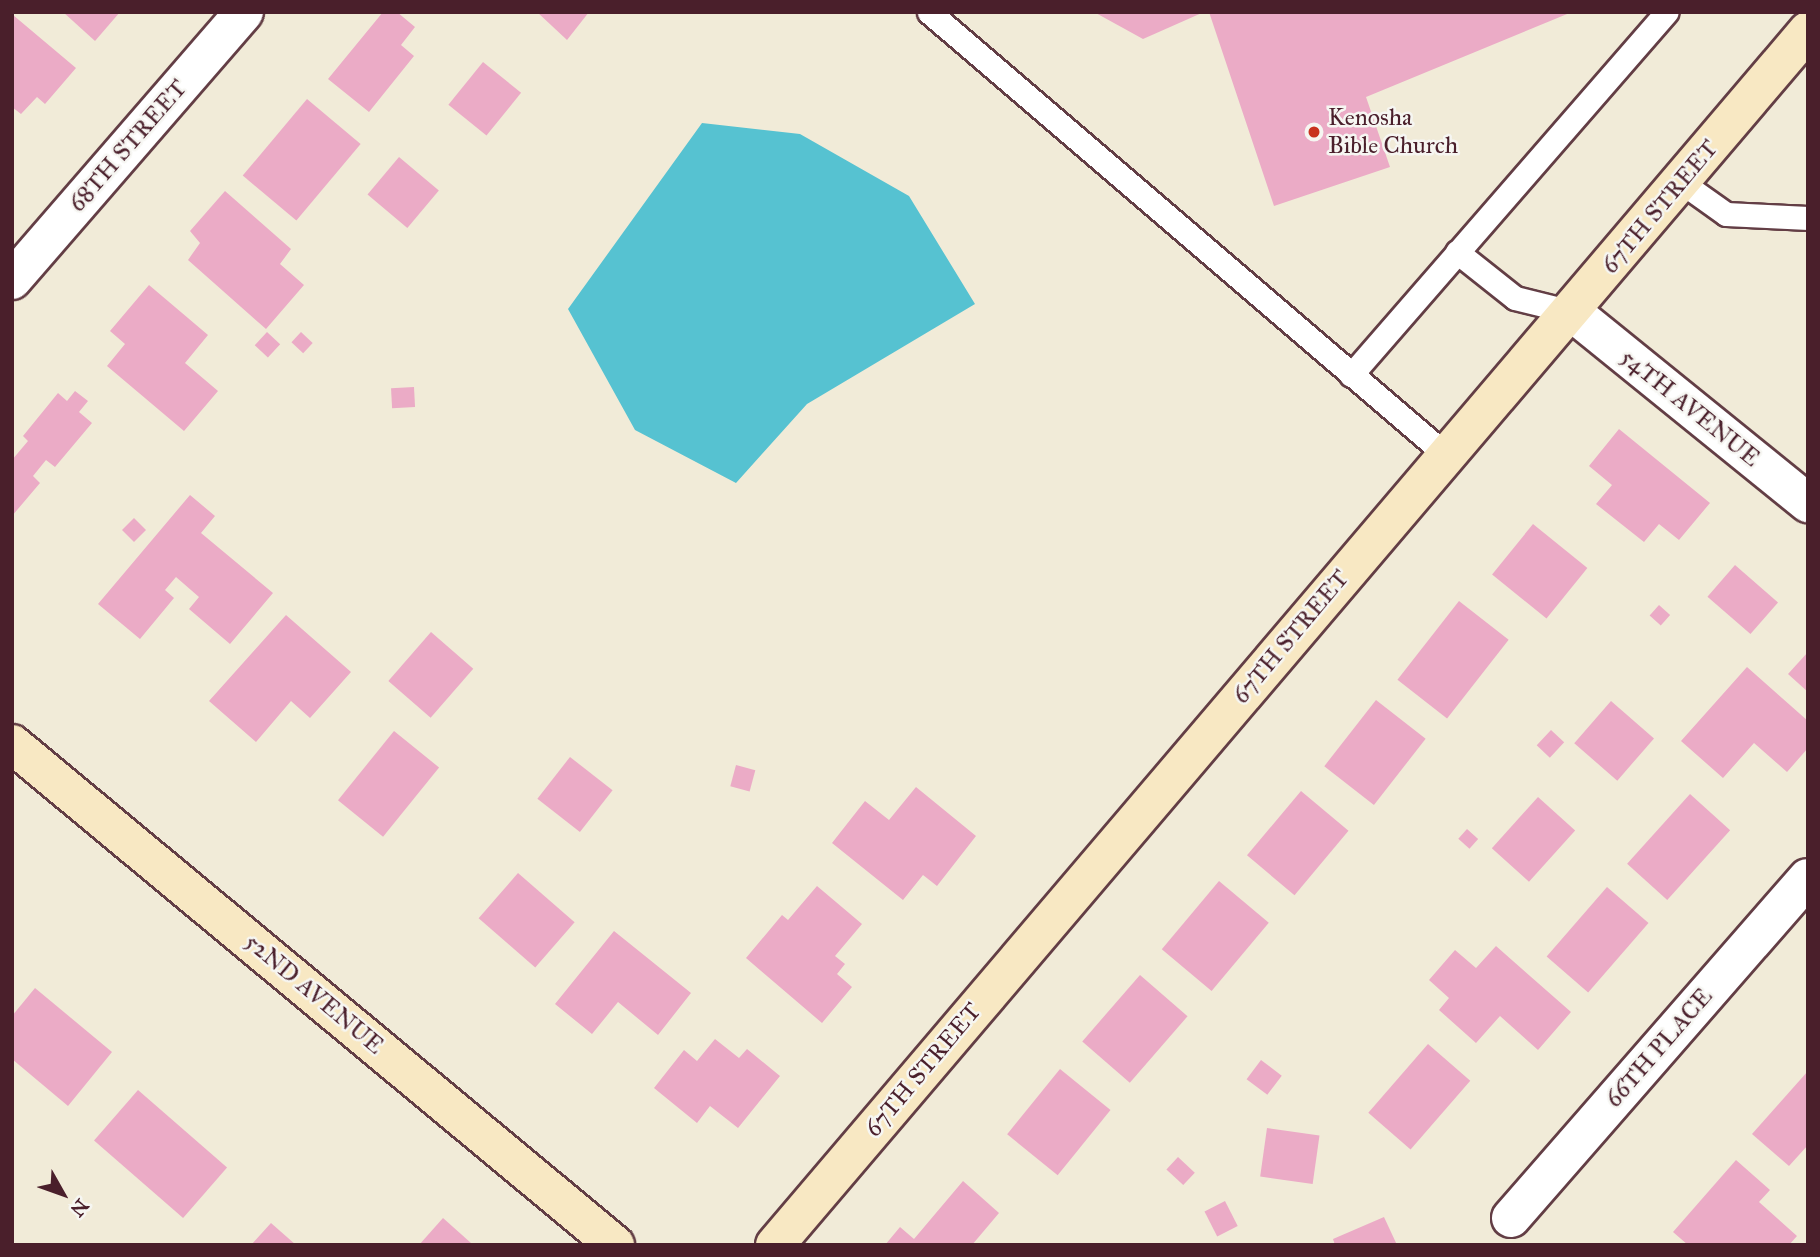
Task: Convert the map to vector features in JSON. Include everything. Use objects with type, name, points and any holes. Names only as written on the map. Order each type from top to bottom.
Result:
[{"type":"street","name":"68TH STREET","points":[[12,280],[244,12]]},
{"type":"street","name":"67TH STREET","points":[[775,1245],[1808,32]]},
{"type":"street","name":"54TH AVENUE","points":[[1572,312],[1808,503]]},
{"type":"street","name":"52ND AVENUE","points":[[12,744],[615,1245]]},
{"type":"street","name":"66TH PLACE","points":[[1510,1218],[1808,878]]},
{"type":"lane","points":[[929,12],[1446,455]]},
{"type":"lane","points":[[1351,375],[1667,12]]},
{"type":"lane","points":[[1681,182],[1726,214],[1808,218]]},
{"type":"lane","points":[[1457,253],[1516,298],[1572,312]]},
{"type":"water","points":[[702,123],[800,134],[909,196],[975,304],[807,404],[736,483],[635,430],[568,309]]},
{"type":"building","points":[[63,12],[120,12],[95,41]]},
{"type":"building","points":[[383,12],[397,12],[415,27],[401,45],[414,56],[369,112],[328,79]]},
{"type":"building","points":[[537,12],[589,12],[567,40]]},
{"type":"building","points":[[1094,12],[1204,12],[1143,39]]},
{"type":"building","name":"Kenosha Bible Church","points":[[1209,12],[1572,12],[1366,97],[1390,167],[1274,206]]},
{"type":"building","points":[[13,15],[76,68],[45,104],[37,97],[21,114],[12,107]]},
{"type":"building","points":[[483,62],[521,93],[486,136],[448,105]]},
{"type":"building","points":[[307,99],[361,144],[296,221],[243,176]]},
{"type":"building","points":[[399,157],[439,190],[407,228],[368,195]]},
{"type":"building","points":[[225,191],[291,249],[280,264],[304,285],[266,329],[188,260],[200,243],[190,231]]},
{"type":"building","points":[[149,285],[208,335],[185,363],[218,391],[184,431],[107,366],[125,344],[110,331]]},
{"type":"building","points":[[267,332],[280,344],[268,357],[255,345]]},
{"type":"building","points":[[301,332],[313,343],[303,353],[291,342]]},
{"type":"building","points":[[414,387],[415,407],[392,408],[391,388]]},
{"type":"building","points":[[75,391],[88,401],[79,412],[92,423],[55,467],[46,460],[33,476],[40,483],[12,516],[12,460],[28,441],[23,436],[58,393],[67,401]]},
{"type":"building","points":[[1619,429],[1710,503],[1679,540],[1659,524],[1644,542],[1596,504],[1612,485],[1589,466]]},
{"type":"building","points":[[190,495],[215,516],[201,533],[273,593],[230,644],[189,609],[199,597],[176,577],[165,590],[174,598],[140,639],[98,604]]},
{"type":"building","points":[[134,518],[146,530],[134,542],[122,530]]},
{"type":"building","points":[[1533,524],[1587,568],[1546,619],[1492,575]]},
{"type":"building","points":[[1735,565],[1778,602],[1750,634],[1707,597]]},
{"type":"building","points":[[1459,601],[1509,640],[1447,719],[1397,680]]},
{"type":"building","points":[[1659,605],[1670,615],[1661,625],[1650,615]]},
{"type":"building","points":[[286,615],[351,672],[310,718],[291,701],[256,742],[209,701]]},
{"type":"building","points":[[431,632],[473,669],[431,718],[388,681]]},
{"type":"building","points":[[1808,652],[1808,692],[1788,674]]},
{"type":"building","points":[[1747,667],[1808,721],[1808,748],[1787,772],[1754,743],[1723,778],[1681,741]]},
{"type":"building","points":[[1376,700],[1426,739],[1374,805],[1324,766]]},
{"type":"building","points":[[1611,701],[1654,738],[1617,781],[1574,743]]},
{"type":"building","points":[[1551,730],[1564,742],[1550,758],[1537,745]]},
{"type":"building","points":[[394,731],[439,768],[383,837],[338,800]]},
{"type":"building","points":[[570,757],[613,790],[580,832],[537,799]]},
{"type":"building","points":[[736,765],[755,770],[750,791],[730,786]]},
{"type":"building","points":[[916,787],[976,836],[937,886],[923,875],[903,900],[832,843],[865,801],[889,820]]},
{"type":"building","points":[[1301,791],[1348,831],[1295,895],[1247,855]]},
{"type":"building","points":[[1690,794],[1730,830],[1667,900],[1627,864]]},
{"type":"building","points":[[1538,797],[1575,830],[1529,882],[1492,848]]},
{"type":"building","points":[[1467,829],[1478,839],[1469,849],[1458,839]]},
{"type":"building","points":[[518,873],[575,922],[535,967],[479,918]]},
{"type":"building","points":[[1219,881],[1269,923],[1212,991],[1162,949]]},
{"type":"building","points":[[817,886],[862,924],[835,956],[845,964],[837,974],[852,987],[822,1023],[746,958],[782,915],[788,920]]},
{"type":"building","points":[[1607,887],[1649,923],[1588,993],[1547,956]]},
{"type":"building","points":[[614,931],[691,993],[658,1035],[618,1002],[592,1034],[555,1004]]},
{"type":"building","points":[[1496,946],[1571,1012],[1538,1050],[1500,1016],[1476,1043],[1439,1010],[1449,998],[1429,980],[1455,950],[1476,968]]},
{"type":"building","points":[[1140,975],[1188,1016],[1130,1083],[1082,1041]]},
{"type":"building","points":[[35,988],[112,1052],[68,1106],[12,1059],[12,1016]]},
{"type":"building","points":[[715,1039],[739,1058],[747,1049],[780,1076],[738,1128],[710,1106],[697,1123],[654,1088],[684,1050],[697,1061]]},
{"type":"building","points":[[1428,1044],[1470,1081],[1411,1149],[1368,1113]]},
{"type":"building","points":[[1261,1060],[1282,1076],[1267,1095],[1247,1079]]},
{"type":"building","points":[[1060,1069],[1111,1110],[1058,1175],[1007,1134]]},
{"type":"building","points":[[1808,1071],[1808,1145],[1789,1166],[1752,1134]]},
{"type":"building","points":[[138,1090],[227,1167],[183,1218],[94,1141]]},
{"type":"building","points":[[1267,1128],[1319,1135],[1313,1184],[1260,1177]]},
{"type":"building","points":[[1178,1157],[1195,1173],[1183,1185],[1166,1169]]},
{"type":"building","points":[[1736,1160],[1770,1190],[1759,1202],[1797,1236],[1789,1245],[1688,1245],[1673,1232]]},
{"type":"building","points":[[963,1181],[999,1213],[972,1245],[885,1245],[900,1227],[914,1239]]},
{"type":"building","points":[[1225,1201],[1238,1226],[1217,1236],[1205,1211]]},
{"type":"building","points":[[1384,1217],[1397,1245],[1335,1245],[1333,1239]]},
{"type":"building","points":[[443,1218],[471,1243],[470,1245],[419,1245]]},
{"type":"building","points":[[271,1223],[296,1245],[251,1245]]},
{"type":"place","name":"Kenosha Bible Church","points":[[1314,132]]}]
